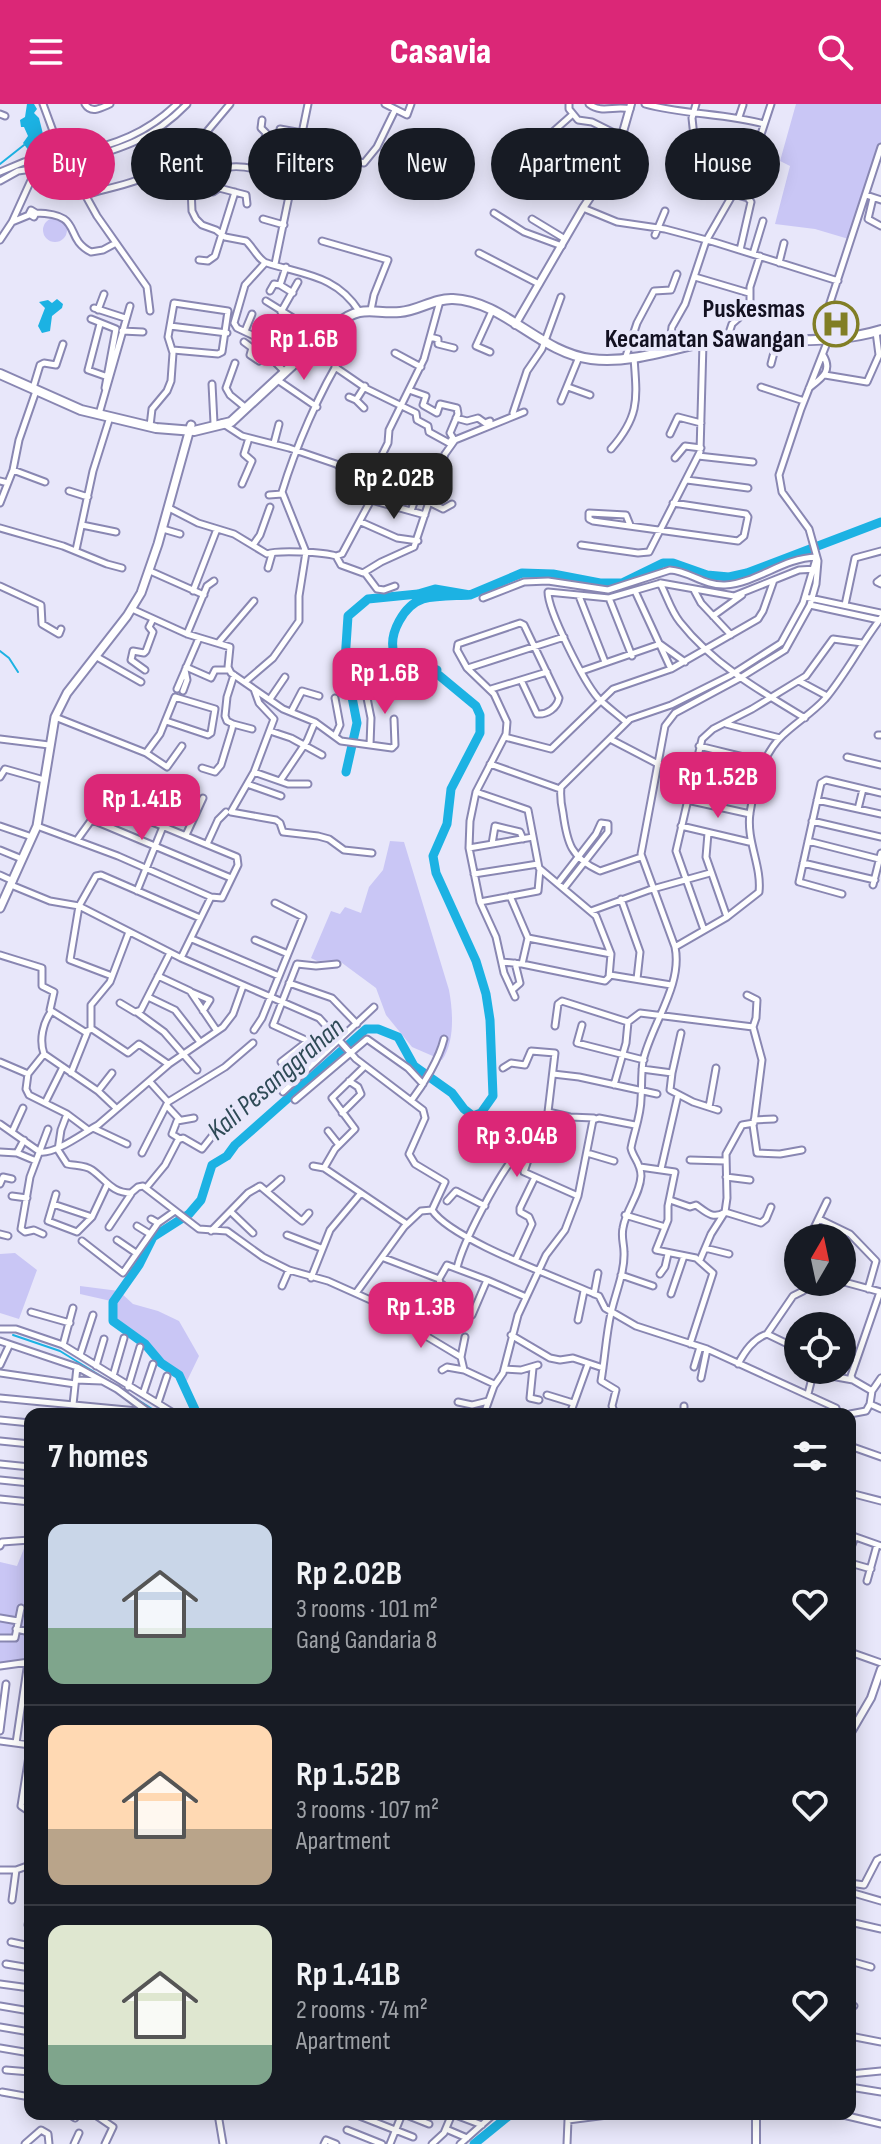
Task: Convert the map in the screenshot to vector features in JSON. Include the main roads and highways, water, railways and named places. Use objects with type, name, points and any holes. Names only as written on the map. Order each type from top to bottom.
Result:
[{"type":"highway","points":[[0,374],[74,407],[151,426],[191,428],[231,422],[324,334],[359,311],[407,311],[441,300],[463,300],[492,311],[545,342],[582,358],[629,358],[727,339],[825,339],[879,331]]},
{"type":"main road","points":[[0,908],[37,826],[55,717],[65,696],[132,609],[150,571],[191,428]]},
{"type":"waterway","points":[[0,164],[24,145]]},
{"type":"waterway","points":[[346,772],[357,723],[345,661],[348,616],[368,599],[418,594],[435,589],[470,595],[522,573],[622,583],[663,563],[673,563],[707,575],[729,577],[881,522]]},
{"type":"waterway","name":"Kali Pesanggrahan","points":[[194,1408],[179,1375],[161,1363],[145,1344],[113,1321],[113,1302],[139,1265],[153,1237],[189,1214],[201,1200],[212,1165],[227,1156],[235,1145],[366,1029],[378,1029],[398,1037],[414,1066],[452,1093],[473,1116],[481,1113],[493,1096],[486,994],[476,961],[436,873],[433,856],[447,824],[451,789],[480,733],[480,715],[476,706],[435,672],[437,670],[394,653],[393,645],[399,621],[416,602],[434,597],[470,595]]},
{"type":"waterway","points":[[0,651],[18,672]]},
{"type":"waterway","points":[[13,1335],[60,1351],[112,1383]]},
{"type":"waterway","points":[[127,1393],[151,1408]]},
{"type":"waterway","name":"Kali Pesanggrahan","points":[[474,2144],[504,2120]]},
{"type":"place","name":"Puskesmas Kecamatan Sawangan","points":[[836,324]]}]
